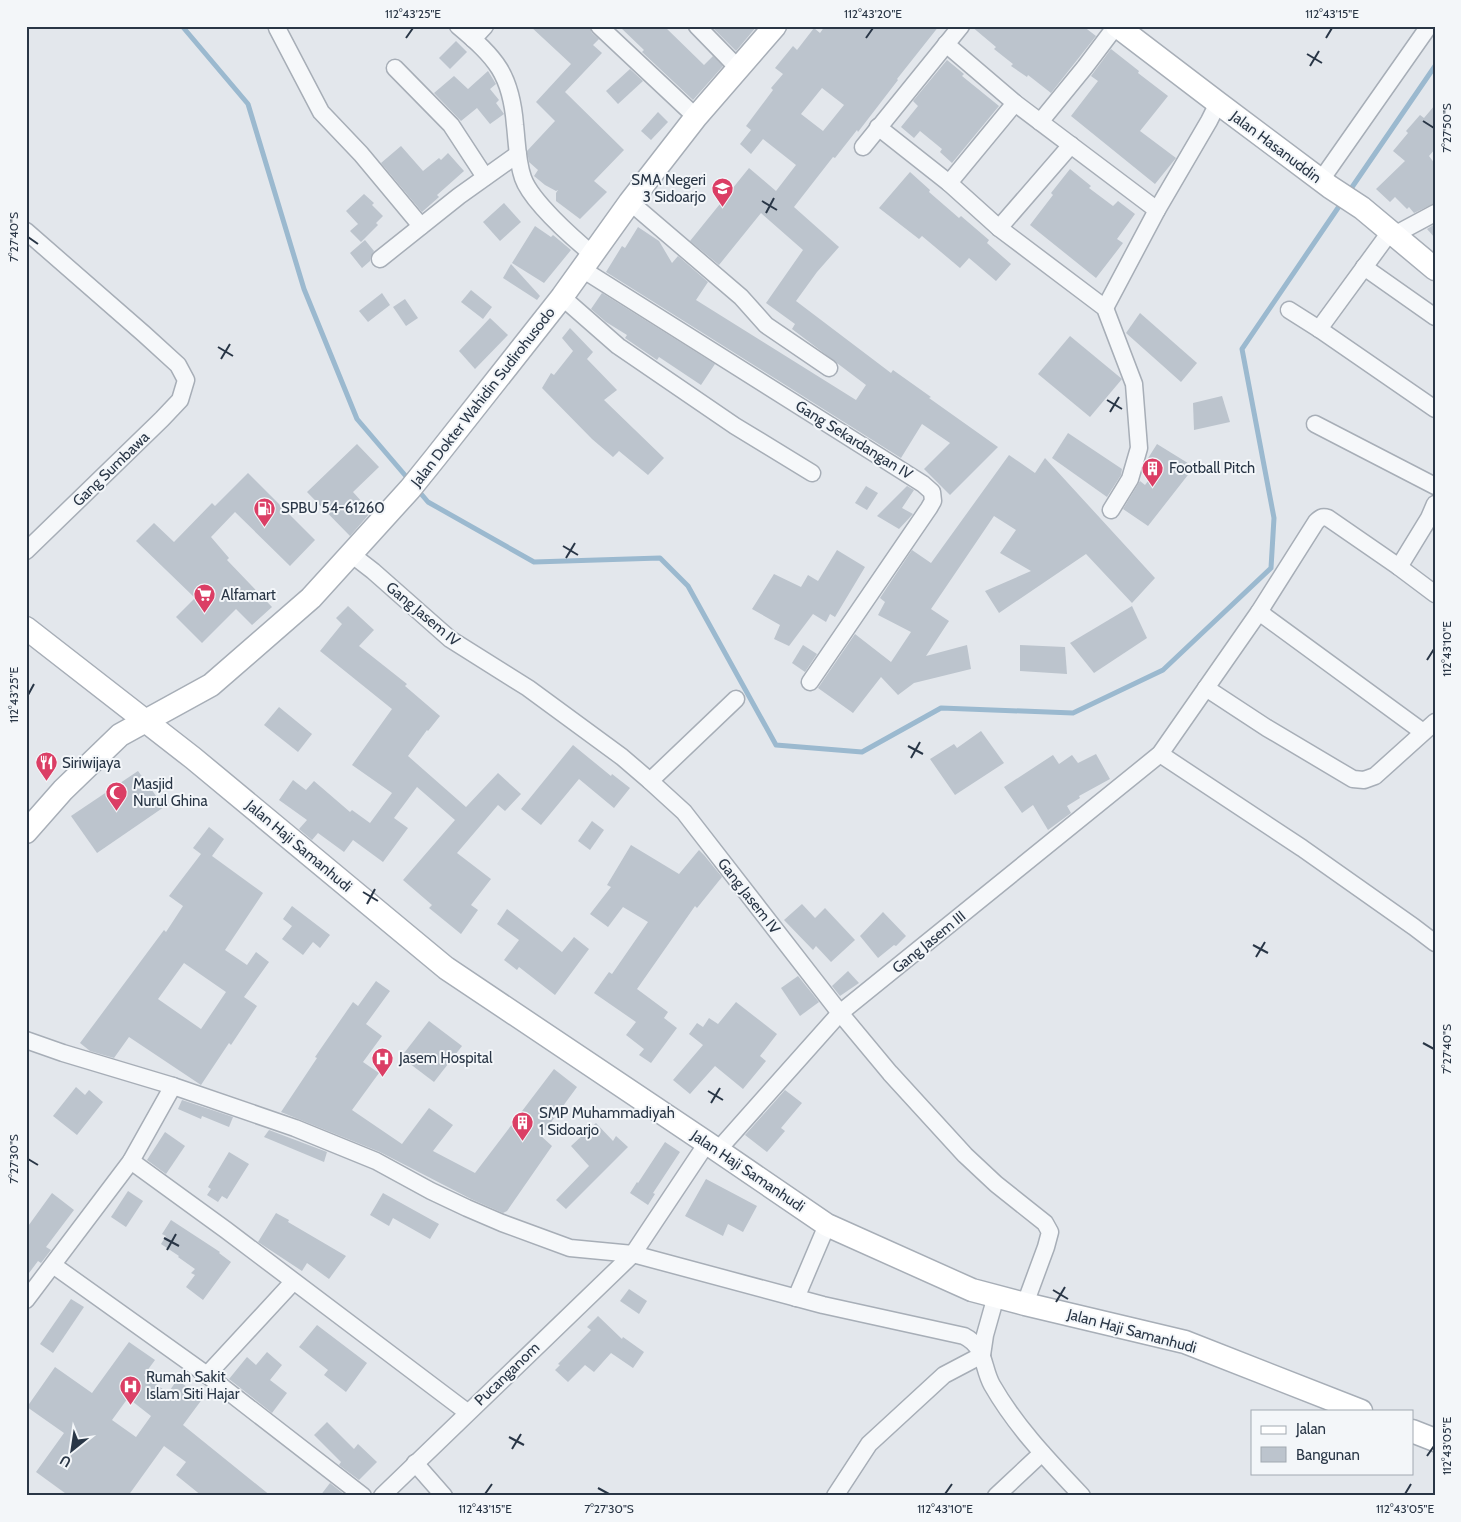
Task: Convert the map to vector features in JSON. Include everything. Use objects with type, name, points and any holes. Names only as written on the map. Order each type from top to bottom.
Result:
[{"type":"street","points":[[458,26],[498,64],[507,81],[514,114],[518,154],[523,178],[530,193],[575,240],[587,261]]},
{"type":"street","points":[[472,39],[485,26]]},
{"type":"street","points":[[599,26],[696,117]]},
{"type":"street","points":[[697,26],[738,68]]},
{"type":"street","name":"Jalan Dokter Wahidin Sudirohusodo","points":[[28,827],[120,735],[211,684],[311,598],[410,489],[562,297],[630,202],[696,117],[774,26]]},
{"type":"street","points":[[863,147],[961,26]]},
{"type":"street","points":[[1040,122],[1116,26]]},
{"type":"street","name":"Jalan Hasanuddin","points":[[1116,26],[1326,184],[1362,208],[1435,269]]},
{"type":"street","points":[[1326,184],[1429,26]]},
{"type":"street","points":[[276,28],[321,112],[361,154],[421,226]]},
{"type":"street","points":[[946,44],[1040,122],[1157,210]]},
{"type":"street","points":[[395,68],[451,125],[485,177]]},
{"type":"street","points":[[949,183],[1015,102]]},
{"type":"street","points":[[1105,308],[1157,210],[1218,103]]},
{"type":"street","points":[[878,127],[949,183],[999,228],[1105,308],[1134,384],[1139,448],[1130,479],[1111,510]]},
{"type":"street","points":[[999,228],[1071,145]]},
{"type":"street","points":[[380,258],[518,154]]},
{"type":"street","points":[[630,202],[741,297],[766,325],[829,368]]},
{"type":"street","points":[[1319,328],[1392,233],[1435,213]]},
{"type":"street","name":"Gang Sumbawa","points":[[26,231],[178,365],[186,380],[180,400],[26,551]]},
{"type":"street","name":"Gang Sekardangan IV","points":[[587,261],[923,484],[932,492],[933,501],[929,508],[810,682]]},
{"type":"street","points":[[1364,267],[1435,317]]},
{"type":"street","points":[[562,297],[618,346],[735,426],[812,473]]},
{"type":"street","points":[[1288,310],[1319,328],[1435,409]]},
{"type":"street","points":[[1315,424],[1435,486]]},
{"type":"street","points":[[1435,504],[1429,518],[1399,567],[1435,594]]},
{"type":"street","name":"Gang Jasem III","points":[[712,1146],[840,1014],[1160,754],[1259,612],[1320,518],[1324,516],[1328,518],[1399,567]]},
{"type":"street","name":"Gang Jasem IV","points":[[351,554],[450,639],[528,688],[622,757],[684,812],[840,1014],[890,1073],[965,1156],[996,1184],[1045,1223],[1050,1232],[1025,1304]]},
{"type":"street","points":[[1206,688],[1267,728],[1352,779],[1364,780],[1375,776],[1429,727],[1259,612]]},
{"type":"street","name":"Jalan Haji Samanhudi","points":[[26,628],[193,758],[446,968],[827,1225],[972,1290],[1185,1342],[1358,1410]]},
{"type":"street","points":[[650,780],[736,699]]},
{"type":"street","points":[[1160,754],[1302,848],[1435,943]]},
{"type":"street","points":[[26,1040],[173,1086],[295,1128],[376,1161],[467,1208],[570,1248],[633,1254],[796,1298],[964,1336],[971,1341],[982,1355],[991,1383],[1017,1423],[1082,1496]]},
{"type":"street","points":[[26,1300],[131,1161],[173,1086]]},
{"type":"street","name":"Pucanganom","points":[[382,1496],[633,1254],[712,1146]]},
{"type":"street","points":[[131,1161],[226,1230],[467,1412]]},
{"type":"street","points":[[796,1298],[827,1225]]},
{"type":"street","points":[[53,1265],[207,1376],[363,1496]]},
{"type":"street","points":[[207,1376],[293,1282]]},
{"type":"street","points":[[982,1355],[985,1335],[996,1296]]},
{"type":"street","points":[[834,1496],[869,1444],[944,1375],[982,1355]]},
{"type":"street","points":[[1414,1432],[1435,1440]]},
{"type":"street","points":[[996,1496],[1042,1453]]},
{"type":"street","points":[[415,1463],[444,1496]]},
{"type":"building","points":[[530,26],[589,26],[592,33],[599,39],[593,45],[602,53],[565,92],[624,150],[594,181],[607,192],[580,219],[556,201],[558,190],[556,191],[545,185],[534,176],[538,170],[529,162],[527,151],[555,121],[536,102],[571,64]]},
{"type":"building","points":[[619,26],[664,26],[704,65],[713,56],[723,66],[693,100],[642,52],[644,50]]},
{"type":"building","points":[[711,26],[757,26],[736,51]]},
{"type":"building","points":[[825,26],[939,26],[858,132],[857,130],[835,158],[833,157],[794,207],[839,247],[817,272],[796,301],[891,373],[893,370],[998,447],[950,495],[924,469],[950,443],[922,424],[901,458],[606,272],[622,246],[625,248],[638,227],[659,241],[672,263],[678,256],[708,282],[696,300],[856,400],[866,385],[792,329],[795,324],[766,303],[803,250],[761,213],[719,265],[690,241],[749,168],[776,191],[796,165],[763,139],[751,154],[740,144],[751,130],[746,126],[773,90],[771,88],[783,74],[775,68],[793,46],[797,50],[814,28],[820,33]],"holes":[[[822,88],[844,105],[823,131],[801,114]]]},
{"type":"building","points":[[971,26],[1083,26],[1096,36],[1051,93],[1028,75],[1027,77],[1011,66],[1013,64],[994,49],[996,47]]},
{"type":"building","points":[[456,41],[467,52],[450,69],[439,58]]},
{"type":"building","points":[[1111,49],[1168,96],[1140,131],[1176,158],[1155,184],[1071,116],[1098,81],[1091,76]]},
{"type":"building","points":[[947,60],[964,74],[962,76],[999,106],[952,163],[940,152],[942,149],[920,131],[914,138],[901,127],[918,106],[913,101]]},
{"type":"building","points":[[630,69],[643,81],[618,104],[606,91]]},
{"type":"building","points":[[488,71],[496,84],[490,89],[499,100],[496,103],[504,114],[490,124],[477,108],[461,121],[434,93],[454,76],[468,89]]},
{"type":"building","points":[[1435,105],[1435,149],[1429,156],[1435,164],[1435,203],[1414,213],[1395,197],[1390,202],[1376,189],[1405,161],[1393,151],[1408,133],[1406,131],[1420,115],[1424,118]]},
{"type":"building","points":[[658,112],[668,122],[651,140],[641,131]]},
{"type":"building","points":[[401,146],[423,171],[439,158],[441,160],[448,153],[464,171],[437,195],[439,197],[422,212],[381,163]]},
{"type":"building","points":[[1070,169],[1091,186],[1089,188],[1113,206],[1118,201],[1135,214],[1117,239],[1123,243],[1096,278],[1030,225],[1053,195],[1051,193]]},
{"type":"building","points":[[910,172],[930,190],[929,192],[959,218],[961,216],[989,240],[987,243],[1011,264],[996,281],[969,258],[960,268],[922,236],[919,239],[879,208]]},
{"type":"building","points":[[364,194],[374,203],[372,205],[383,216],[376,223],[378,225],[361,242],[350,231],[358,224],[346,211]]},
{"type":"building","points":[[504,203],[521,222],[500,241],[483,222]]},
{"type":"building","points":[[1435,224],[1435,238],[1427,229]]},
{"type":"building","points":[[535,226],[551,237],[553,235],[571,250],[544,283],[512,263]]},
{"type":"building","points":[[365,240],[374,251],[370,261],[362,268],[350,253]]},
{"type":"building","points":[[511,264],[540,296],[537,300],[503,278]]},
{"type":"building","points":[[471,290],[492,307],[483,319],[461,302]]},
{"type":"building","points":[[382,293],[390,305],[368,322],[359,311]]},
{"type":"building","points":[[602,293],[715,364],[701,385],[659,357],[657,360],[625,338],[627,335],[606,322],[591,309]]},
{"type":"building","points":[[405,299],[418,318],[406,326],[393,307]]},
{"type":"building","points":[[1140,313],[1197,363],[1181,382],[1126,333]]},
{"type":"building","points":[[490,318],[508,335],[475,369],[459,351]]},
{"type":"building","points":[[570,328],[593,352],[587,359],[617,390],[604,400],[664,458],[648,475],[619,451],[613,457],[592,439],[542,388],[551,373],[554,375],[573,351],[562,338]]},
{"type":"building","points":[[1070,336],[1122,379],[1090,417],[1038,374]]},
{"type":"building","points":[[1222,396],[1230,422],[1194,430],[1193,403]]},
{"type":"building","points":[[1068,433],[1122,469],[1121,475],[1107,497],[1052,458]]},
{"type":"building","points":[[357,444],[379,467],[353,492],[371,512],[350,536],[307,492]]},
{"type":"building","name":"Football Pitch","points":[[1157,444],[1191,465],[1191,471],[1148,526],[1123,509],[1140,481],[1145,485],[1155,472],[1145,463]]},
{"type":"building","points":[[1009,455],[1035,473],[1045,458],[1155,578],[1132,603],[1086,554],[999,613],[985,591],[1031,571],[1000,553],[1016,530],[994,516],[931,609],[949,621],[926,656],[967,645],[971,669],[914,683],[898,695],[881,677],[853,713],[818,688],[855,634],[891,662],[911,632],[878,615],[885,602],[880,598],[912,550],[931,563]]},
{"type":"building","points":[[248,473],[315,540],[290,566],[235,512],[211,537],[229,558],[227,560],[272,607],[252,625],[236,609],[202,643],[176,617],[195,598],[136,541],[154,523],[174,542],[212,503],[215,506]]},
{"type":"building","points":[[866,486],[878,493],[867,510],[855,503]]},
{"type":"building","points":[[907,486],[914,490],[902,508],[913,514],[899,529],[877,516]]},
{"type":"building","points":[[837,550],[865,567],[835,617],[830,614],[826,622],[813,614],[789,646],[774,639],[780,625],[752,609],[774,574],[801,587],[808,575],[818,581]]},
{"type":"building","points":[[348,606],[374,630],[359,646],[407,684],[405,686],[440,716],[408,756],[466,807],[498,773],[521,794],[505,811],[498,805],[457,853],[491,879],[471,905],[478,910],[461,934],[429,908],[432,905],[403,880],[455,820],[417,787],[394,818],[408,828],[383,862],[353,840],[344,852],[318,833],[312,840],[299,829],[307,820],[279,800],[293,780],[306,790],[314,781],[350,812],[352,810],[370,823],[392,793],[352,765],[392,709],[320,651],[342,624],[336,618]]},
{"type":"building","points":[[1132,606],[1147,638],[1094,673],[1070,643]]},
{"type":"building","points":[[803,645],[817,654],[805,672],[792,663]]},
{"type":"building","points":[[1020,645],[1065,647],[1067,674],[1020,671]]},
{"type":"building","points":[[279,707],[312,734],[298,752],[264,725]]},
{"type":"building","points":[[981,731],[1004,763],[955,795],[930,759],[954,744],[957,748]]},
{"type":"building","points":[[573,745],[611,776],[612,774],[630,788],[614,808],[579,779],[541,825],[521,809]]},
{"type":"building","points":[[1096,754],[1110,779],[1079,796],[1080,798],[1067,806],[1071,813],[1048,830],[1033,805],[1022,813],[1004,787],[1053,755],[1059,764],[1072,755],[1078,763]]},
{"type":"building","name":"Masjid Nurul Ghina","points":[[138,771],[164,807],[97,853],[71,816]]},
{"type":"building","points":[[592,821],[604,830],[590,850],[578,841]]},
{"type":"building","points":[[209,827],[224,839],[212,856],[263,893],[225,950],[247,965],[256,952],[269,962],[244,997],[257,1006],[201,1085],[129,1037],[114,1058],[90,1051],[80,1043],[164,930],[166,932],[183,906],[169,896],[201,854],[193,848]],"holes":[[[184,963],[226,992],[201,1029],[158,999]]]},
{"type":"building","points":[[631,845],[679,874],[699,850],[722,877],[697,908],[695,906],[637,989],[668,1012],[664,1018],[677,1028],[651,1063],[639,1055],[644,1049],[626,1035],[636,1022],[594,993],[609,972],[612,974],[648,922],[623,907],[608,927],[590,914],[611,887],[607,885]]},
{"type":"building","points":[[802,904],[815,918],[825,908],[855,940],[831,962],[816,946],[813,950],[784,920]]},
{"type":"building","points":[[292,906],[330,935],[320,948],[313,942],[303,955],[282,939],[292,926],[283,919]]},
{"type":"building","points":[[507,909],[562,952],[574,937],[589,949],[555,995],[519,967],[517,970],[504,960],[519,940],[497,924]]},
{"type":"building","points":[[883,912],[906,936],[896,946],[894,945],[878,958],[860,936]]},
{"type":"building","points":[[848,971],[859,983],[840,996],[832,986]]},
{"type":"building","points":[[798,976],[819,1002],[800,1016],[781,988]]},
{"type":"building","points":[[376,981],[390,991],[366,1024],[382,1036],[363,1062],[379,1073],[352,1110],[402,1144],[429,1108],[453,1125],[433,1151],[475,1173],[554,1069],[577,1087],[541,1136],[552,1146],[507,1211],[503,1213],[471,1199],[380,1152],[281,1112],[317,1058],[315,1057],[353,1002],[358,1006]]},
{"type":"building","points":[[736,1002],[777,1034],[760,1056],[766,1061],[743,1089],[715,1066],[690,1094],[673,1080],[703,1045],[689,1034],[697,1023],[703,1027],[709,1018],[718,1024]]},
{"type":"building","points":[[429,1021],[462,1046],[434,1082],[401,1057]]},
{"type":"building","points":[[76,1087],[85,1095],[89,1090],[103,1102],[77,1135],[53,1116]]},
{"type":"building","points":[[785,1090],[802,1103],[781,1128],[785,1131],[767,1152],[745,1135]]},
{"type":"building","points":[[182,1100],[233,1117],[229,1127],[202,1116],[201,1119],[178,1109]]},
{"type":"building","points":[[596,1123],[613,1141],[616,1136],[628,1147],[566,1209],[556,1200],[589,1166],[571,1146]]},
{"type":"building","points":[[269,1130],[327,1152],[324,1162],[264,1137]]},
{"type":"building","points":[[165,1132],[185,1146],[166,1174],[147,1160]]},
{"type":"building","points":[[665,1142],[680,1152],[653,1193],[655,1194],[648,1205],[630,1193]]},
{"type":"building","points":[[229,1152],[249,1164],[227,1199],[222,1196],[218,1202],[207,1195],[211,1189],[208,1187]]},
{"type":"building","points":[[706,1179],[757,1206],[743,1232],[728,1224],[723,1236],[685,1216]]},
{"type":"building","points":[[128,1191],[143,1201],[126,1227],[111,1217]]},
{"type":"building","points":[[52,1193],[74,1210],[46,1247],[51,1250],[41,1263],[38,1261],[26,1277],[26,1229]]},
{"type":"building","points":[[383,1193],[439,1224],[430,1239],[393,1218],[389,1226],[370,1215]]},
{"type":"building","points":[[276,1213],[346,1256],[329,1279],[307,1263],[302,1271],[258,1242]]},
{"type":"building","points":[[171,1220],[220,1252],[231,1262],[203,1300],[186,1287],[195,1275],[191,1273],[195,1269],[161,1244],[166,1236],[162,1234]]},
{"type":"building","points":[[629,1289],[647,1301],[639,1314],[620,1301]]},
{"type":"building","points":[[71,1299],[84,1307],[53,1353],[40,1344]]},
{"type":"building","points":[[598,1316],[622,1339],[623,1337],[644,1352],[633,1368],[611,1353],[594,1372],[585,1365],[568,1382],[555,1370],[560,1365],[558,1364],[591,1330],[587,1327]]},
{"type":"building","points":[[317,1325],[367,1363],[346,1392],[324,1375],[328,1370],[299,1347]]},
{"type":"building","points":[[129,1342],[155,1360],[144,1375],[168,1393],[177,1380],[203,1398],[183,1425],[271,1496],[202,1496],[176,1475],[186,1462],[164,1446],[128,1496],[69,1496],[36,1472],[64,1433],[27,1407],[55,1367],[92,1393]],"holes":[[[128,1398],[151,1416],[136,1437],[112,1420]]]},
{"type":"building","points":[[267,1352],[282,1365],[270,1380],[287,1393],[272,1413],[229,1379],[247,1357],[256,1365]]},
{"type":"building","points":[[327,1422],[354,1449],[358,1444],[377,1462],[359,1480],[339,1465],[341,1462],[314,1435]]},
{"type":"building","points":[[330,1483],[345,1495],[320,1496]]},
{"type":"waterway","points":[[182,26],[248,104],[304,289],[357,419],[410,481]]},
{"type":"waterway","points":[[1348,193],[1435,66]]},
{"type":"waterway","points":[[417,489],[428,502],[534,562],[660,558],[688,586],[776,745],[862,752],[941,708],[1073,713],[1163,670],[1271,568],[1274,518],[1242,349],[1342,202]]},
{"type":"place","name":"SMA Negeri 3 Sidoarjo","points":[[722,208]]},
{"type":"place","name":"Football Pitch","points":[[1153,487]]},
{"type":"place","name":"SPBU 54-61260","points":[[265,527]]},
{"type":"place","name":"Alfamart","points":[[205,614]]},
{"type":"place","name":"Siriwijaya","points":[[46,782]]},
{"type":"place","name":"Masjid Nurul Ghina","points":[[117,812]]},
{"type":"place","name":"Jasem Hospital","points":[[383,1077]]},
{"type":"place","name":"SMP Muhammadiyah 1 Sidoarjo","points":[[523,1141]]},
{"type":"place","name":"Rumah Sakit Islam Siti Hajar","points":[[130,1405]]}]
